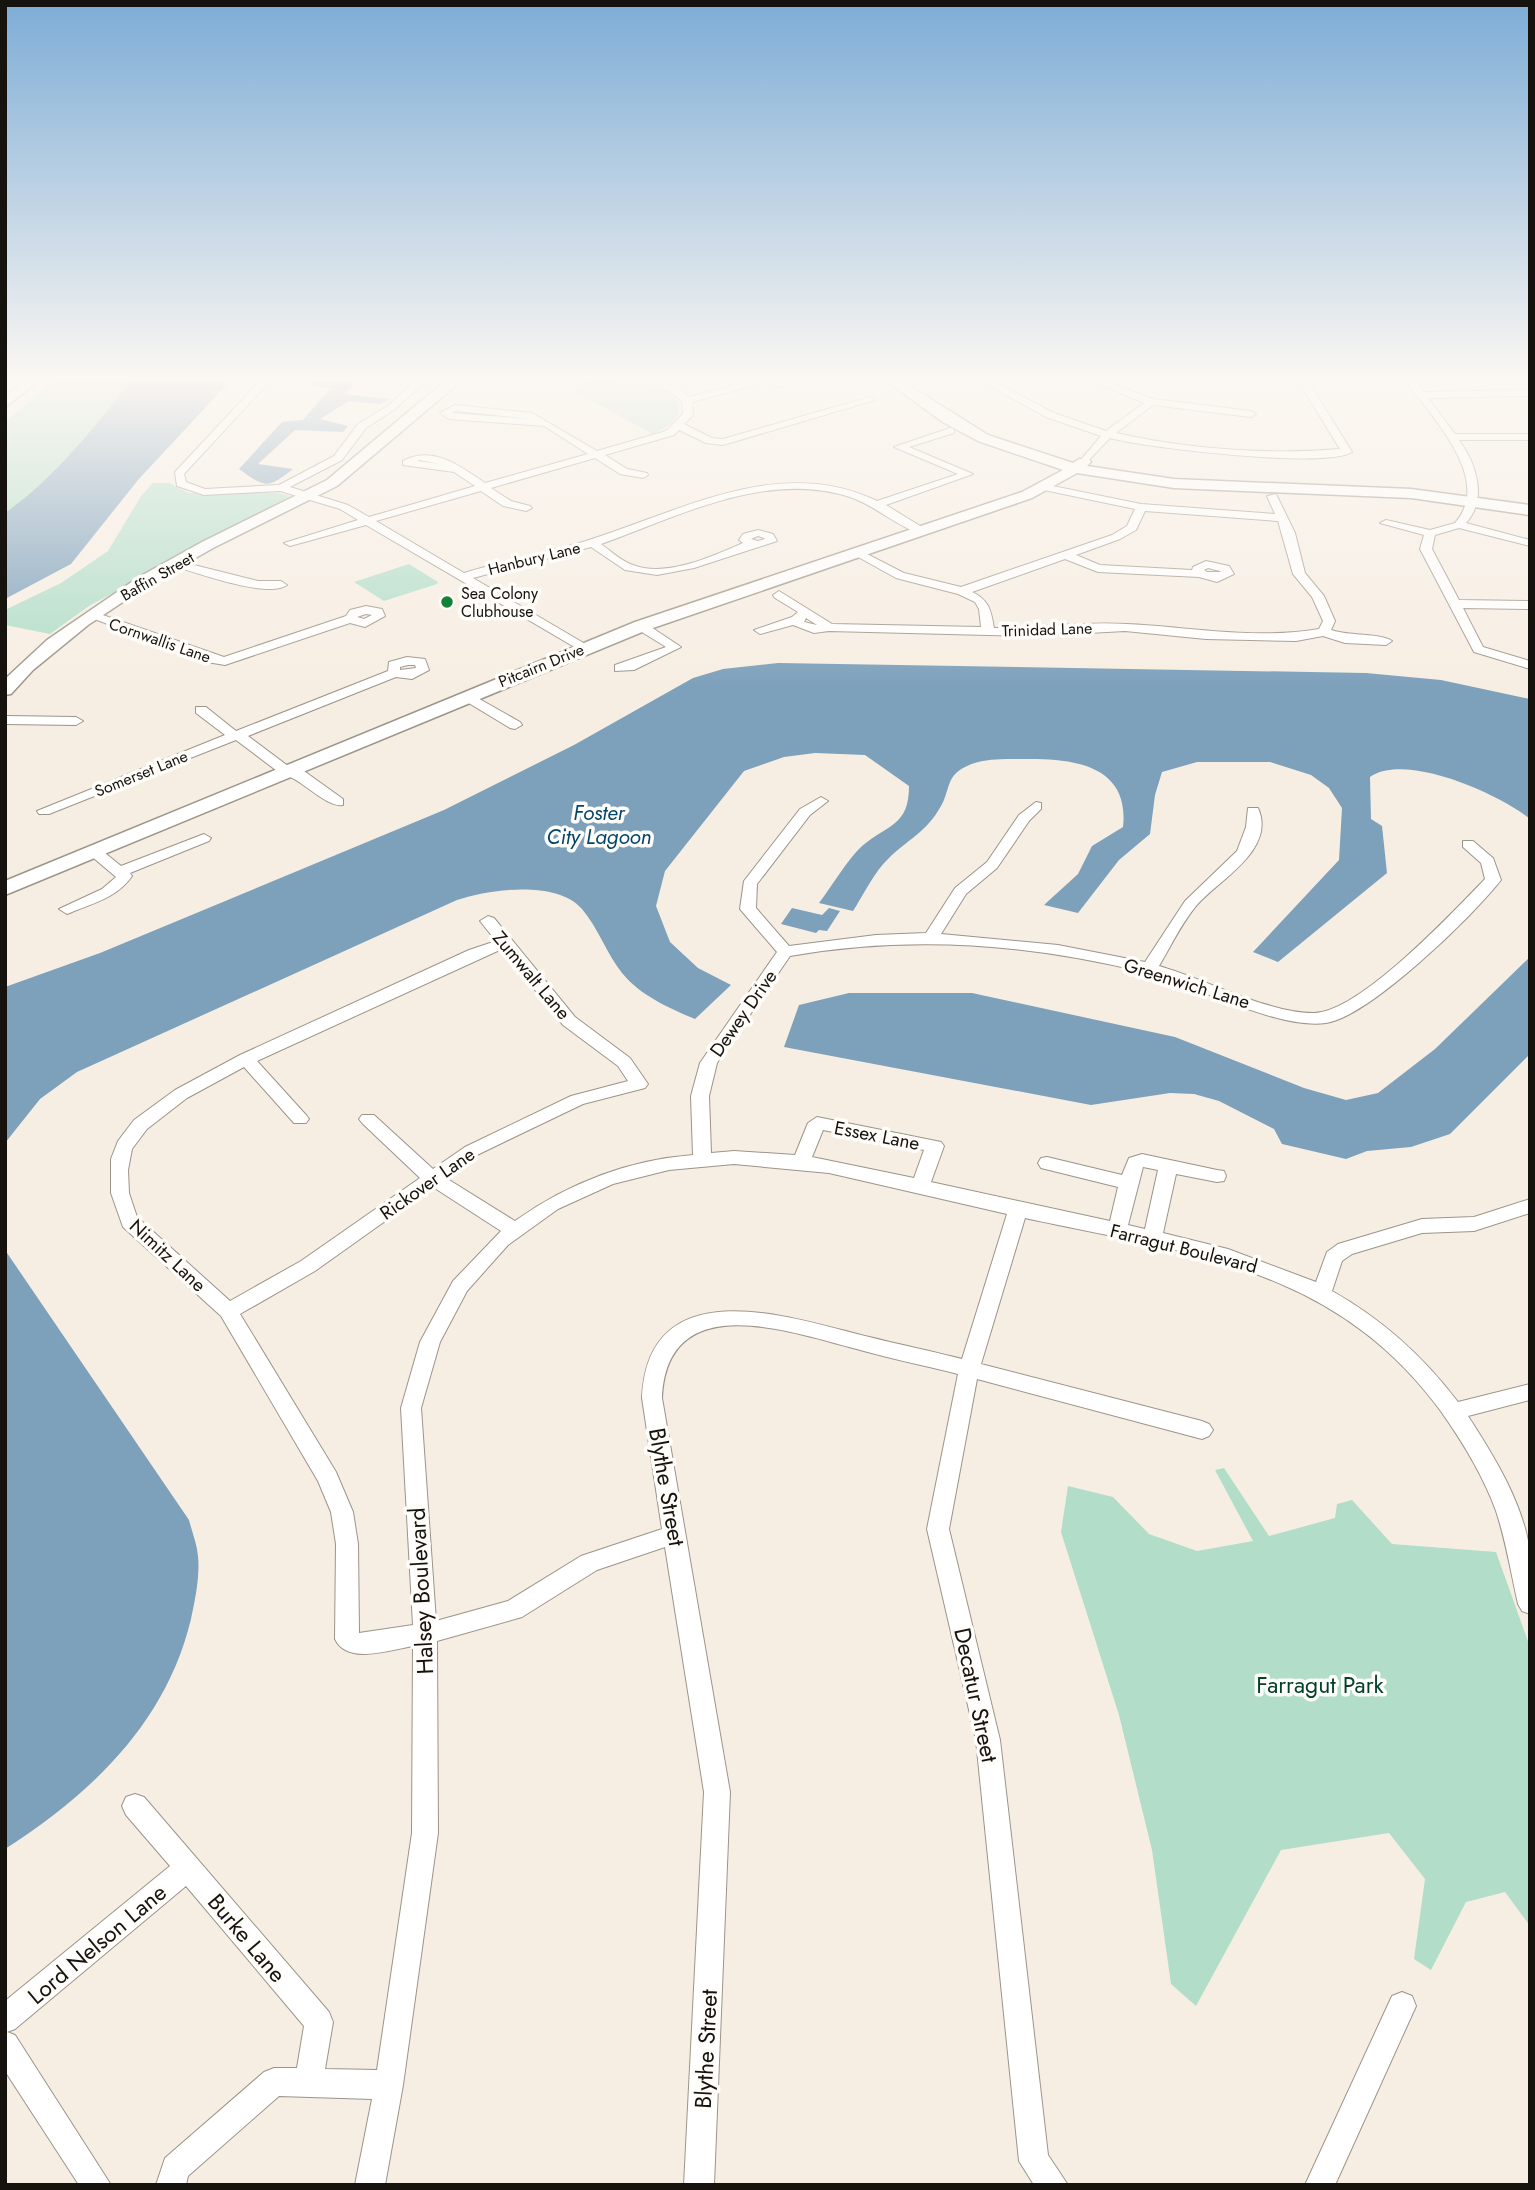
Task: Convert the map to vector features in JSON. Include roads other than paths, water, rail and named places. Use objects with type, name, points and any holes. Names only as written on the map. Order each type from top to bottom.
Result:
[{"type":"street","points":[[182,483],[186,488],[204,492],[281,488],[344,507],[583,648]]},
{"type":"street","points":[[281,488],[290,483]]},
{"type":"street","name":"Baffin Street","points":[[5,690],[11,675],[90,615],[232,532],[329,483]]},
{"type":"street","points":[[477,483],[508,504],[526,508]]},
{"type":"street","points":[[290,543],[365,519],[496,483]]},
{"type":"street","points":[[876,505],[941,483]]},
{"type":"street","name":"Pitcairn Drive","points":[[5,889],[583,648],[922,531],[1050,483]]},
{"type":"street","points":[[1308,483],[1384,485],[1530,502]]},
{"type":"street","points":[[1460,525],[1467,516],[1471,483]]},
{"type":"street","name":"Hanbury Lane","points":[[464,577],[525,558],[593,543],[672,513],[766,487],[817,486],[849,493],[922,531]]},
{"type":"street","points":[[1044,487],[1141,508],[1282,518]]},
{"type":"street","points":[[1470,495],[1530,510]]},
{"type":"street","points":[[1272,496],[1293,547],[1299,574],[1318,596],[1329,621],[1324,632]]},
{"type":"street","points":[[962,591],[1125,532],[1132,528],[1141,508]]},
{"type":"street","points":[[1386,523],[1430,533],[1460,525],[1530,542]]},
{"type":"street","points":[[1430,533],[1426,549],[1478,649],[1486,654],[1530,665]]},
{"type":"street","points":[[593,543],[627,567],[656,572],[751,544]]},
{"type":"street","points":[[857,553],[900,576],[962,591],[982,603],[988,632]]},
{"type":"street","points":[[1064,554],[1098,568],[1200,574]]},
{"type":"street","points":[[178,564],[258,585],[281,585]]},
{"type":"street","points":[[760,630],[801,616],[779,595]]},
{"type":"street","points":[[1456,604],[1530,605]]},
{"type":"street","name":"Cornwallis Lane","points":[[90,615],[211,659],[225,661],[351,619]]},
{"type":"street","name":"Trinidad Lane","points":[[801,616],[808,628],[829,626],[988,632],[1111,627],[1206,635],[1296,636],[1324,632],[1345,639],[1386,641]]},
{"type":"street","points":[[620,668],[629,667],[675,648],[641,626]]},
{"type":"street","name":"Somerset Lane","points":[[44,811],[395,673]]},
{"type":"street","points":[[467,696],[515,726]]},
{"type":"street","points":[[201,710],[338,802]]},
{"type":"street","points":[[5,720],[76,722]]},
{"type":"street","points":[[785,953],[748,909],[749,884],[805,812],[821,801]]},
{"type":"street","points":[[932,936],[960,891],[992,865],[1024,818],[1036,806]]},
{"type":"street","points":[[1150,968],[1191,903],[1249,847],[1256,829],[1253,811]]},
{"type":"street","points":[[120,872],[204,838]]},
{"type":"street","name":"Greenwich Lane","points":[[785,953],[841,943],[932,936],[1040,946],[1150,968],[1292,1015],[1323,1019],[1353,1007],[1444,928],[1493,880],[1488,860],[1468,844]]},
{"type":"street","points":[[67,909],[121,883],[124,876],[95,852]]},
{"type":"street","name":"Zumwalt Lane","points":[[488,921],[569,1021],[624,1062],[639,1084]]},
{"type":"street","name":"Nimitz Lane","points":[[425,1634],[364,1644],[347,1639],[347,1544],[342,1512],[328,1478],[228,1311],[130,1222],[122,1210],[120,1160],[126,1141],[168,1103],[246,1059],[475,953],[504,943]]},
{"type":"street","name":"Dewey Drive","points":[[702,1158],[700,1096],[709,1063],[785,953]]},
{"type":"street","points":[[246,1059],[300,1119]]},
{"type":"street","name":"Rickover Lane","points":[[228,1311],[308,1266],[471,1151],[577,1100],[639,1084]]},
{"type":"street","points":[[368,1119],[416,1167],[512,1229]]},
{"type":"street","name":"Essex Lane","points":[[801,1162],[817,1123],[935,1146],[919,1188]]},
{"type":"street","name":"Farragut Boulevard","points":[[702,1158],[801,1162],[1226,1256],[1322,1292],[1389,1340],[1455,1411],[1503,1501],[1530,1604]]},
{"type":"street","name":"Halsey Boulevard","points":[[370,2185],[389,2085],[425,1833],[425,1634],[411,1408],[423,1353],[444,1310],[474,1268],[512,1229],[598,1183],[651,1167],[702,1158]]},
{"type":"street","points":[[1117,1231],[1135,1163],[1142,1160],[1217,1176]]},
{"type":"street","points":[[1047,1163],[1113,1177],[1128,1185]]},
{"type":"street","points":[[1152,1239],[1168,1166]]},
{"type":"street","points":[[1322,1292],[1334,1257],[1345,1250],[1422,1226],[1464,1226],[1530,1206]]},
{"type":"street","name":"Decatur Street","points":[[1018,1210],[969,1368],[938,1529],[988,1740],[1034,2161],[1053,2185]]},
{"type":"street","name":"Blythe Street","points":[[699,2185],[717,1793],[652,1386],[661,1356],[672,1340],[688,1329],[708,1321],[755,1317],[969,1368],[1202,1430]]},
{"type":"street","points":[[1455,1411],[1530,1392]]},
{"type":"street","points":[[425,1634],[513,1611],[590,1563],[676,1534]]},
{"type":"street","name":"Burke Lane","points":[[135,1806],[319,2022],[308,2083]]},
{"type":"street","name":"Lord Nelson Lane","points":[[5,2019],[188,1868]]},
{"type":"street","points":[[1320,2185],[1402,2006]]},
{"type":"street","points":[[5,2045],[96,2185]]},
{"type":"street","points":[[171,2185],[175,2168],[274,2082],[389,2085]]},
{"type":"water","points":[[135,483],[71,564],[5,599],[5,513],[40,484]]},
{"type":"water","name":"Foster City Lagoon","points":[[778,663],[1366,673],[1441,680],[1530,699],[1530,819],[1497,798],[1452,779],[1406,770],[1386,771],[1370,777],[1371,819],[1382,826],[1387,873],[1278,962],[1253,952],[1339,860],[1342,808],[1329,788],[1311,775],[1270,762],[1197,762],[1162,772],[1155,795],[1150,834],[1119,860],[1078,913],[1044,905],[1078,874],[1092,846],[1123,827],[1123,806],[1117,790],[1107,778],[1094,769],[1077,763],[1041,759],[978,762],[954,775],[935,815],[884,864],[853,911],[819,903],[856,852],[901,817],[908,799],[909,786],[865,755],[815,753],[784,757],[744,771],[665,871],[656,906],[670,942],[698,968],[731,985],[695,1019],[656,1000],[630,981],[617,966],[588,916],[571,900],[540,891],[504,890],[487,893],[457,900],[77,1072],[40,1099],[5,1143],[5,987],[100,953],[444,810],[574,745],[693,678],[723,669]]},
{"type":"water","points":[[792,908],[822,915],[829,908],[840,911],[827,931],[819,930],[816,933],[781,924]]},
{"type":"water","points":[[1530,957],[1530,1054],[1450,1134],[1411,1147],[1367,1151],[1346,1159],[1282,1144],[1274,1129],[1219,1101],[1194,1094],[1170,1093],[1091,1105],[784,1047],[799,1005],[849,993],[972,993],[1175,1037],[1304,1088],[1346,1100],[1378,1093],[1435,1049]]},
{"type":"water","points":[[5,1250],[189,1520],[197,1547],[198,1564],[193,1612],[179,1656],[164,1691],[144,1723],[95,1779],[67,1804],[5,1849]]},
{"type":"place","name":"Sea Colony Clubhouse","points":[[447,602]]},
{"type":"park label","name":"Farragut Park","points":[[1320,1685]]}]
